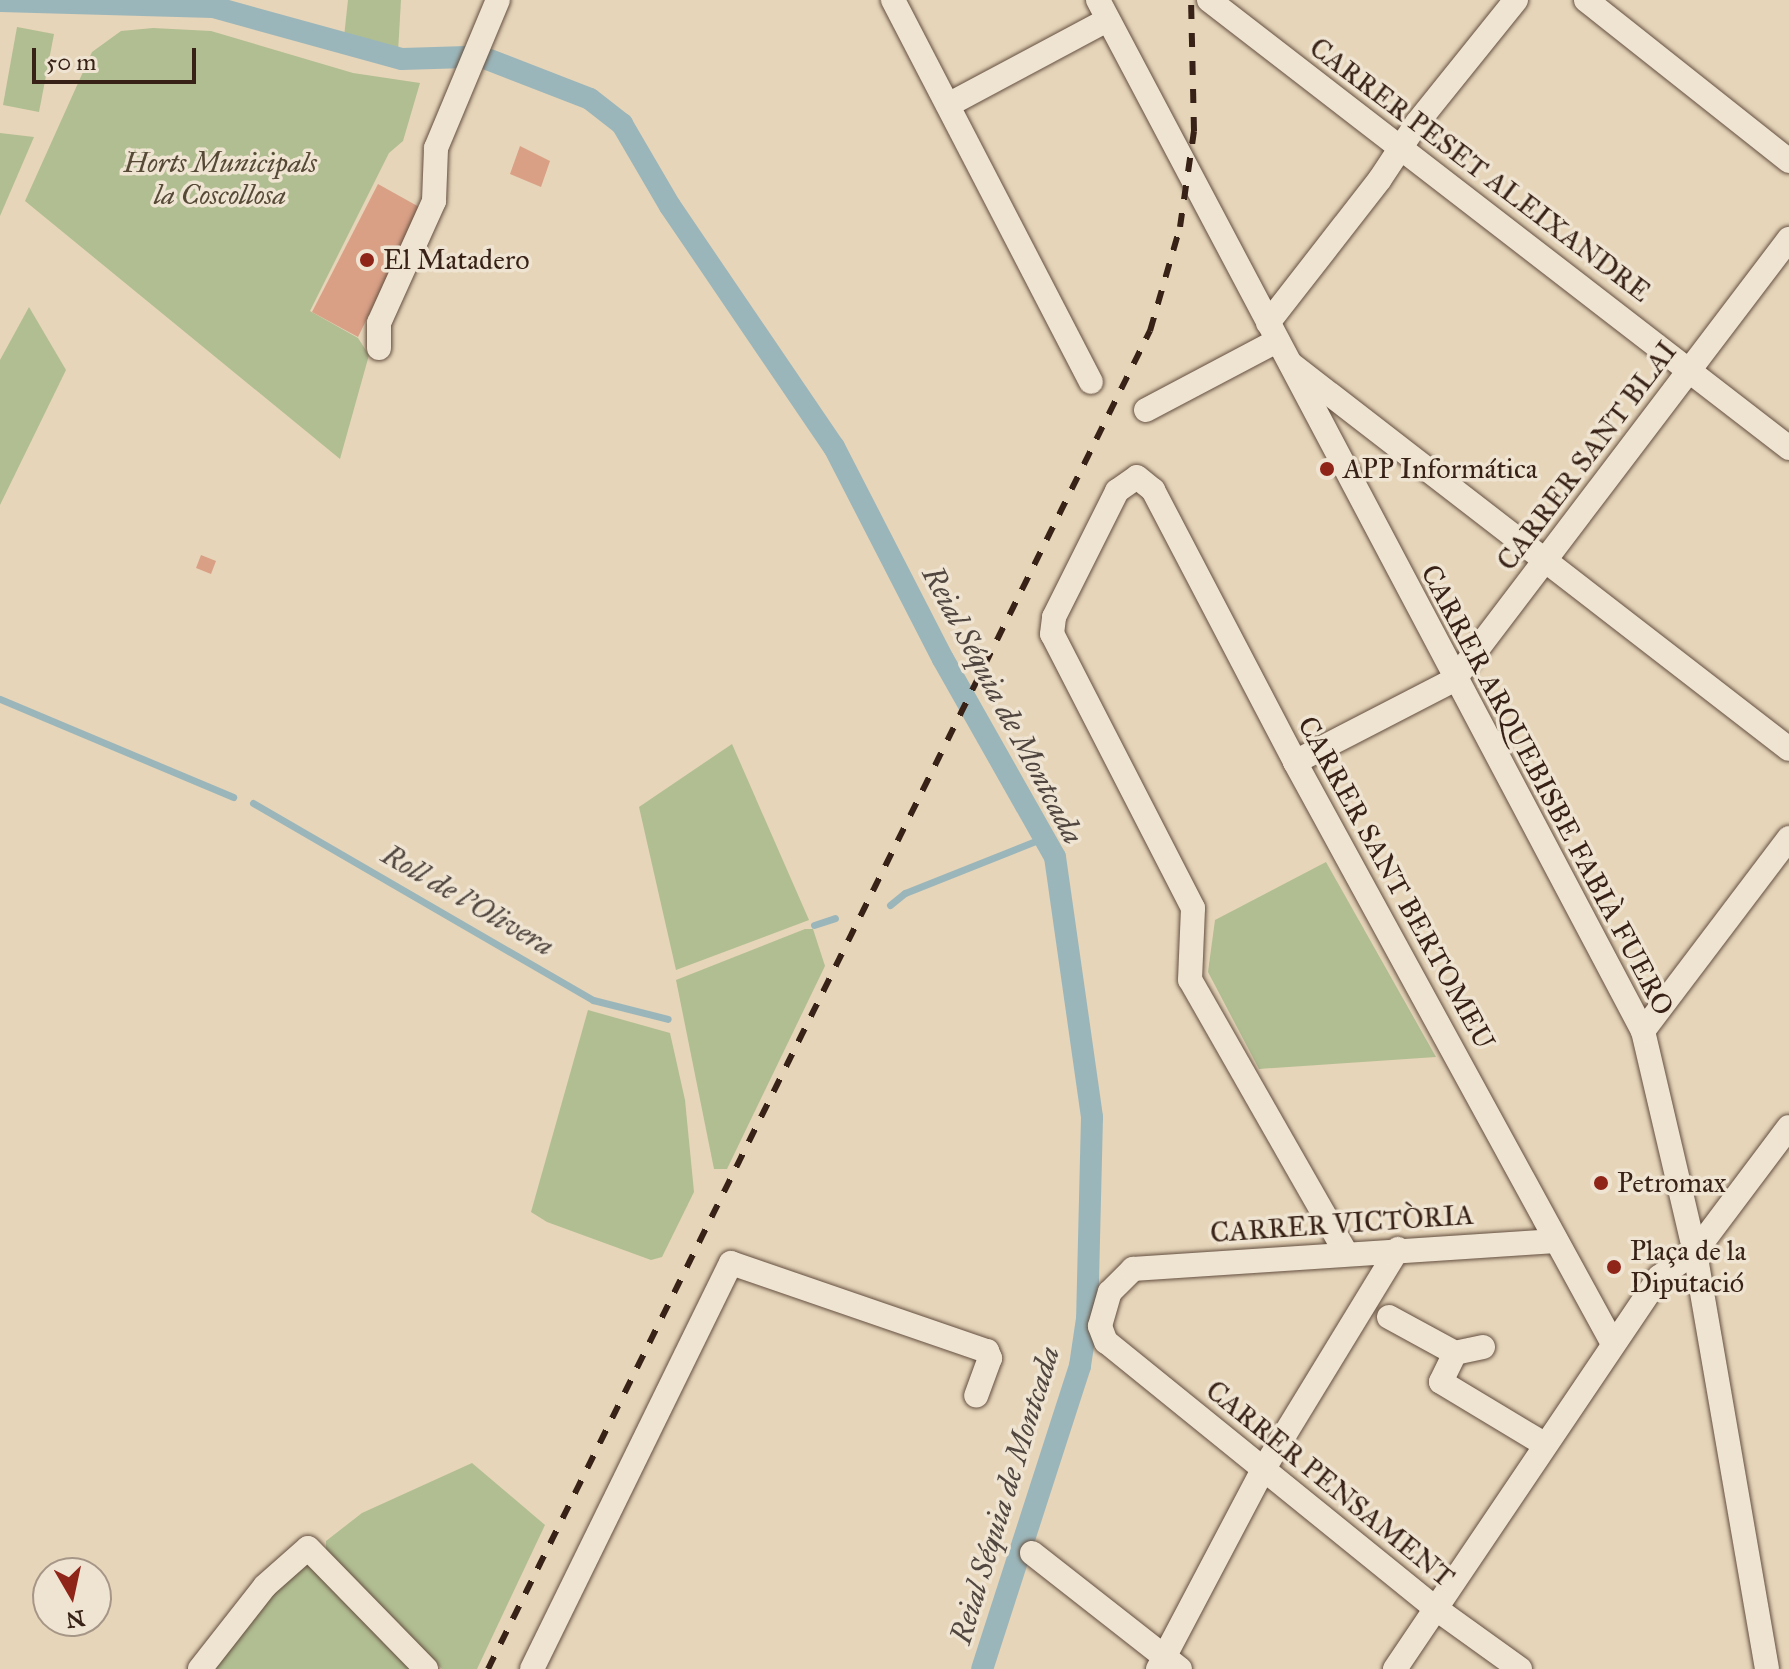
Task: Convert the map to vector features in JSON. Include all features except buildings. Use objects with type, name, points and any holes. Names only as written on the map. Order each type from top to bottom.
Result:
[{"type":"street","points":[[379,348],[379,323],[434,201],[436,148],[498,0]]},
{"type":"street","points":[[893,0],[1091,382]]},
{"type":"street","points":[[1146,410],[1277,342],[1401,149],[1516,0]]},
{"type":"street","points":[[1586,0],[1789,161]]},
{"type":"street","name":"CARRER PESET ALEIXANDRE","points":[[1216,3],[1789,448]]},
{"type":"street","points":[[948,105],[1102,10]]},
{"type":"street","name":"CARRER ARQUEBISBE FABIÀ FUERO","points":[[1102,10],[1454,680],[1643,1031],[1695,1252],[1767,1669]]},
{"type":"street","name":"CARRER SANT BLAI","points":[[1295,762],[1454,680],[1789,239]]},
{"type":"street","points":[[1277,342],[1547,560],[1789,749]]},
{"type":"street","name":"CARRER SANT BERTOMEU","points":[[1346,1253],[1190,980],[1193,908],[1063,658],[1051,625],[1117,491],[1137,477],[1153,490],[1295,762],[1612,1342]]},
{"type":"street","points":[[1643,1031],[1789,838]]},
{"type":"street","points":[[1395,1669],[1612,1342],[1664,1270],[1695,1252],[1789,1127]]},
{"type":"street","name":"CARRER VICTÒRIA","points":[[1106,1342],[1100,1326],[1102,1309],[1121,1276],[1133,1269],[1398,1249],[1555,1241]]},
{"type":"street","points":[[1032,1553],[1168,1665],[1263,1470],[1398,1249]]},
{"type":"street","points":[[532,1669],[731,1263],[987,1351],[990,1358],[976,1396]]},
{"type":"street","points":[[1389,1317],[1455,1353],[1483,1347]]},
{"type":"street","name":"CARRER PENSAMENT","points":[[1106,1342],[1435,1608],[1520,1669]]},
{"type":"street","points":[[1455,1353],[1441,1382],[1544,1444]]},
{"type":"street","points":[[200,1669],[265,1586],[308,1548],[426,1669]]},
{"type":"green space","points":[[348,0],[401,0],[398,52],[344,37]]},
{"type":"green space","points":[[17,27],[54,34],[39,112],[3,105]]},
{"type":"green space","name":"Horts Municipals la Coscollosa","points":[[153,28],[211,31],[353,73],[420,83],[403,141],[389,153],[310,311],[358,338],[369,355],[340,459],[25,201],[92,52],[121,31]]},
{"type":"green space","points":[[0,133],[34,137],[0,216]]},
{"type":"green space","points":[[29,307],[66,370],[0,505],[0,360]]},
{"type":"green space","points":[[732,744],[809,920],[676,970],[639,807]]},
{"type":"green space","points":[[1326,862],[1436,1057],[1259,1069],[1208,972],[1215,920]]},
{"type":"green space","points":[[805,929],[813,929],[825,966],[727,1169],[714,1169],[676,980]]},
{"type":"green space","points":[[588,1010],[670,1033],[685,1100],[694,1192],[662,1257],[651,1260],[547,1222],[531,1212]]},
{"type":"green space","points":[[472,1463],[545,1525],[477,1669],[442,1669],[341,1571],[326,1554],[326,1541],[362,1513]]},
{"type":"green space","points":[[307,1566],[317,1571],[416,1669],[210,1669],[296,1567]]},
{"type":"waterway","name":"Reial Séquia de Montcada","points":[[0,1],[213,7],[402,59],[467,57]]},
{"type":"waterway","name":"Reial Séquia de Montcada","points":[[487,59],[590,99],[622,124],[670,206],[834,447],[943,659],[1055,857],[1092,1117],[1087,1319],[1080,1366],[982,1669]]},
{"type":"waterway","name":"Roll de l'Olivera","points":[[0,699],[233,797]]},
{"type":"waterway","name":"Roll de l'Olivera","points":[[253,803],[593,1000],[668,1019]]},
{"type":"waterway","points":[[890,905],[905,893],[1046,837]]},
{"type":"waterway","points":[[814,925],[835,918]]},
{"type":"railway","points":[[488,1669],[1150,331],[1180,227],[1194,131],[1191,0]]},
{"type":"place","name":"El Matadero","points":[[367,260]]},
{"type":"place","name":"APP Informática","points":[[1327,469]]},
{"type":"place","name":"Petromax","points":[[1601,1183]]},
{"type":"place","name":"Plaça de la Diputació","points":[[1614,1267]]}]
